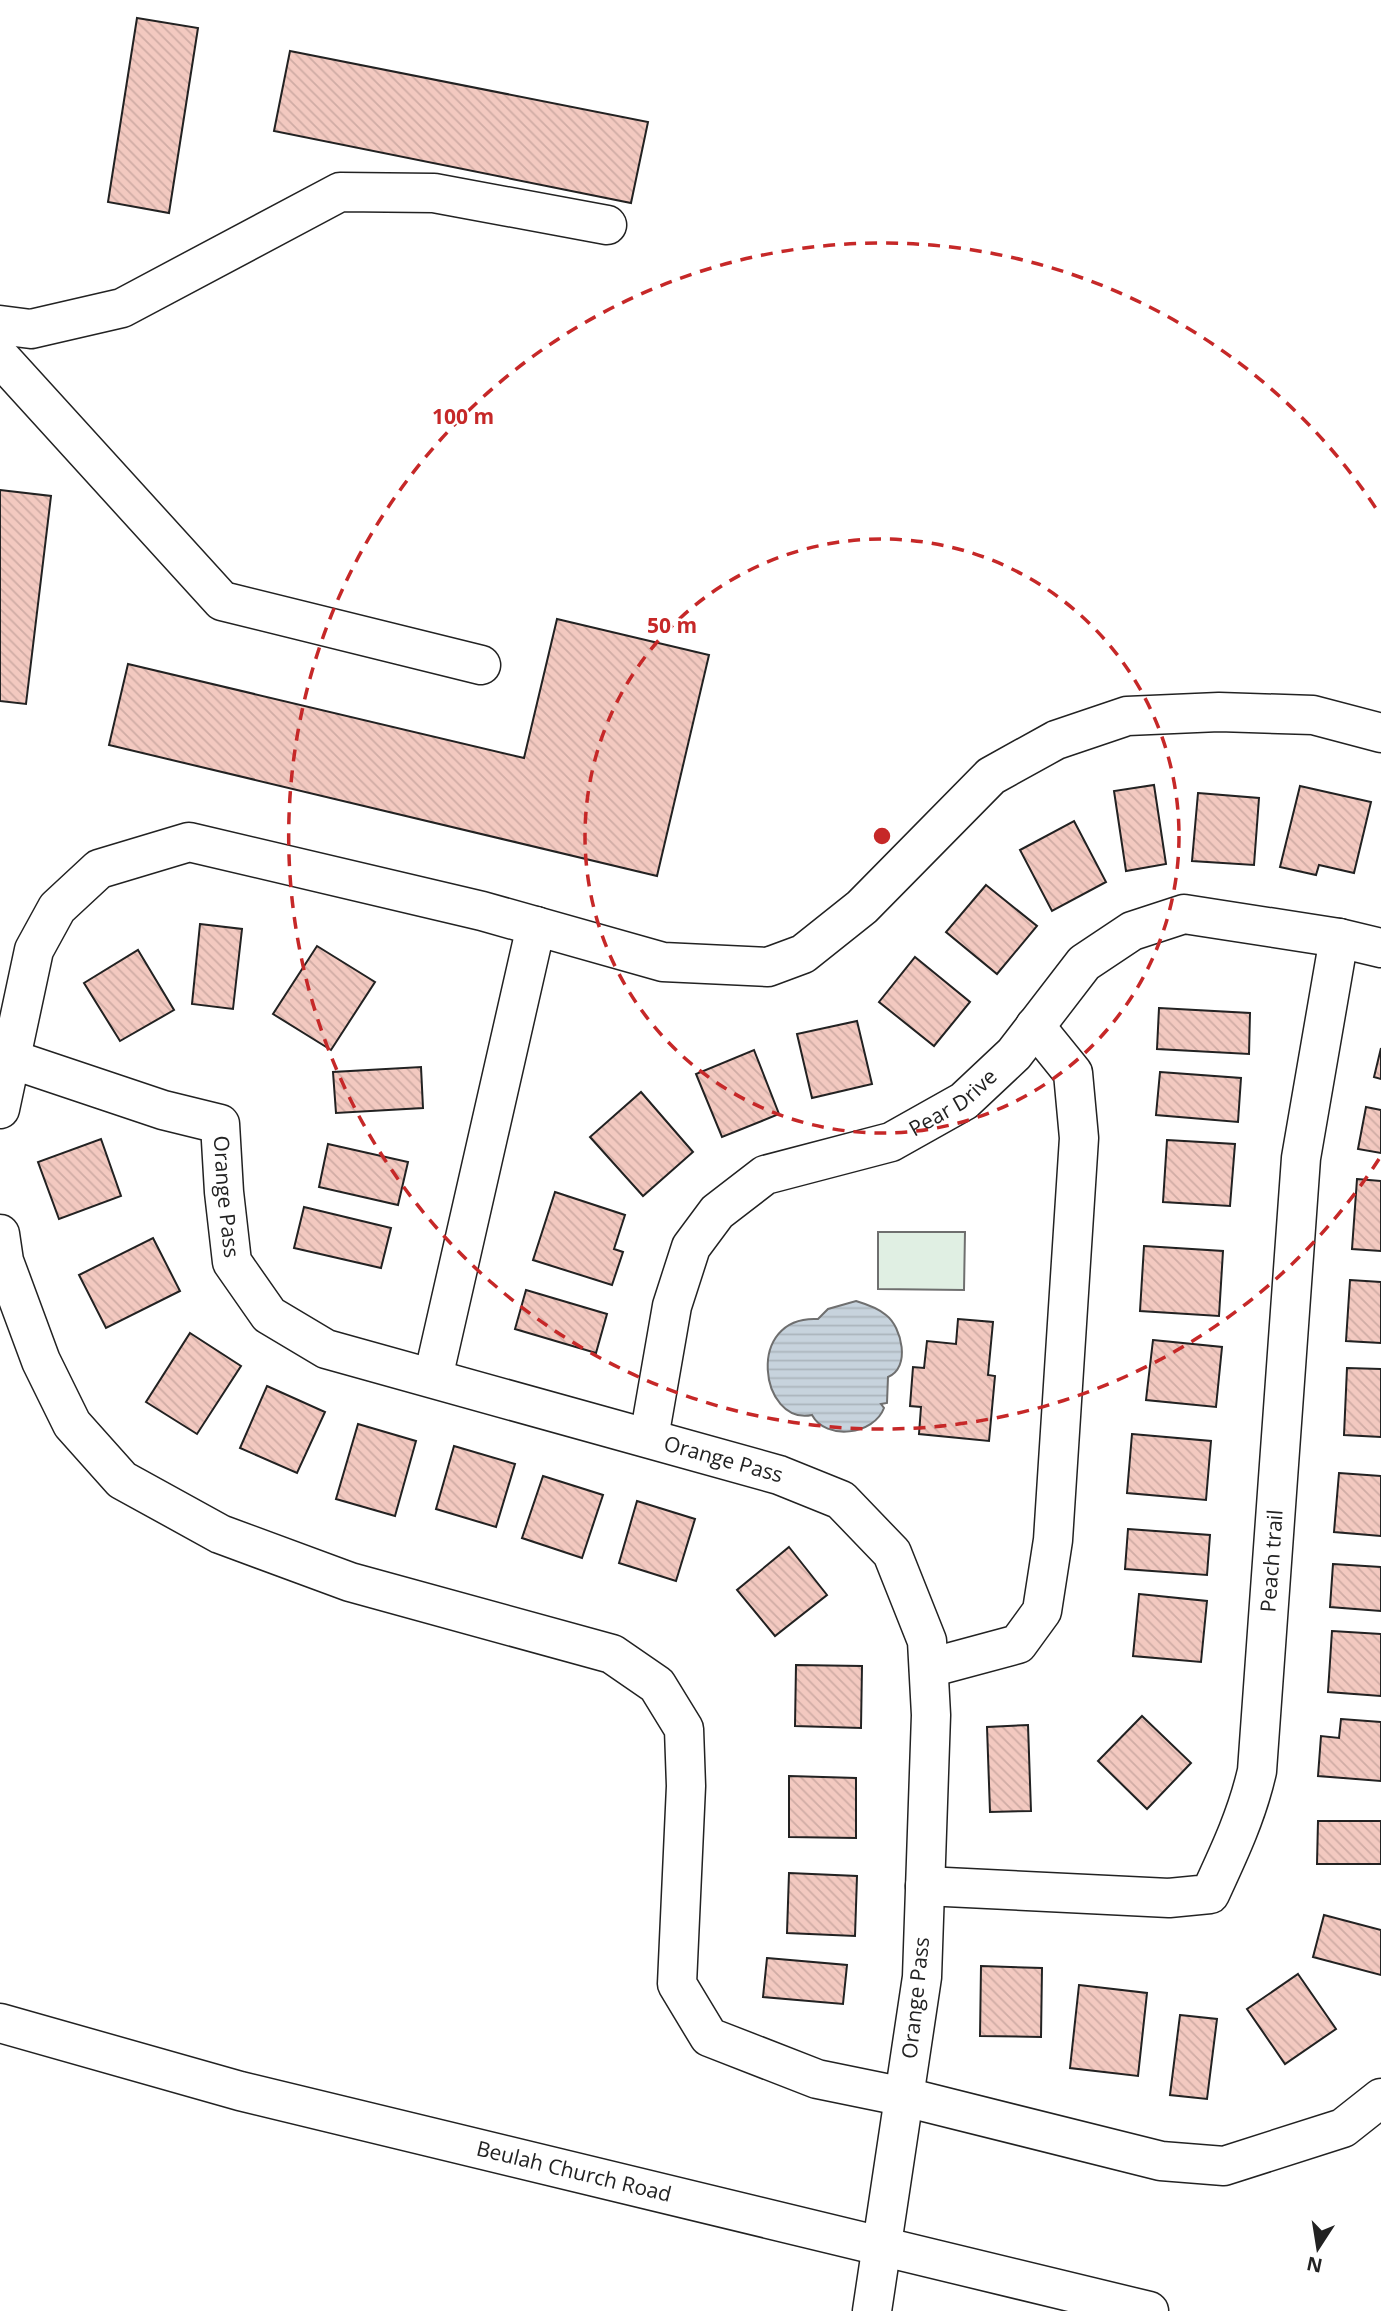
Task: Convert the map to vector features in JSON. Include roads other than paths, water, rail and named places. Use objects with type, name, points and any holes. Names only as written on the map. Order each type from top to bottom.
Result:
[{"type":"street","points":[[0,325],[31,328],[122,307],[340,192],[434,193],[607,225]]},
{"type":"street","points":[[0,357],[222,601],[481,665]]},
{"type":"street","points":[[0,1109],[34,950],[57,908],[99,870],[188,842],[482,911],[663,962],[768,967],[803,954],[862,907],[991,776],[1056,740],[1127,716],[1219,712],[1313,715],[1381,733]]},
{"type":"street","name":"Pear Drive","points":[[649,1438],[672,1306],[691,1247],[717,1212],[765,1175],[891,1142],[964,1101],[1014,1054],[1084,963],[1132,931],[1184,914],[1339,938],[1381,948]]},
{"type":"street","points":[[433,1378],[536,926]]},
{"type":"street","name":"Peach trail","points":[[925,1886],[1169,1898],[1210,1894],[1236,1840],[1257,1771],[1301,1158],[1339,938]]},
{"type":"street","points":[[929,1668],[1018,1644],[1042,1611],[1053,1540],[1079,1138],[1073,1073],[1035,1026]]},
{"type":"street","name":"Orange Pass","points":[[11,1059],[163,1110],[219,1125],[232,1262],[269,1315],[326,1349],[779,1475],[841,1500],[892,1553],[928,1641],[931,1715],[922,1977],[872,2311]]},
{"type":"street","points":[[0,1234],[4,1262],[36,1349],[72,1424],[122,1480],[220,1534],[350,1582],[612,1654],[657,1685],[684,1729],[686,1786],[677,1984],[709,2037],[817,2079],[905,2097],[1161,2161],[1224,2166],[1343,2129],[1381,2098]]},
{"type":"street","name":"Beulah Church Road","points":[[0,2023],[240,2091],[1149,2311]]}]
